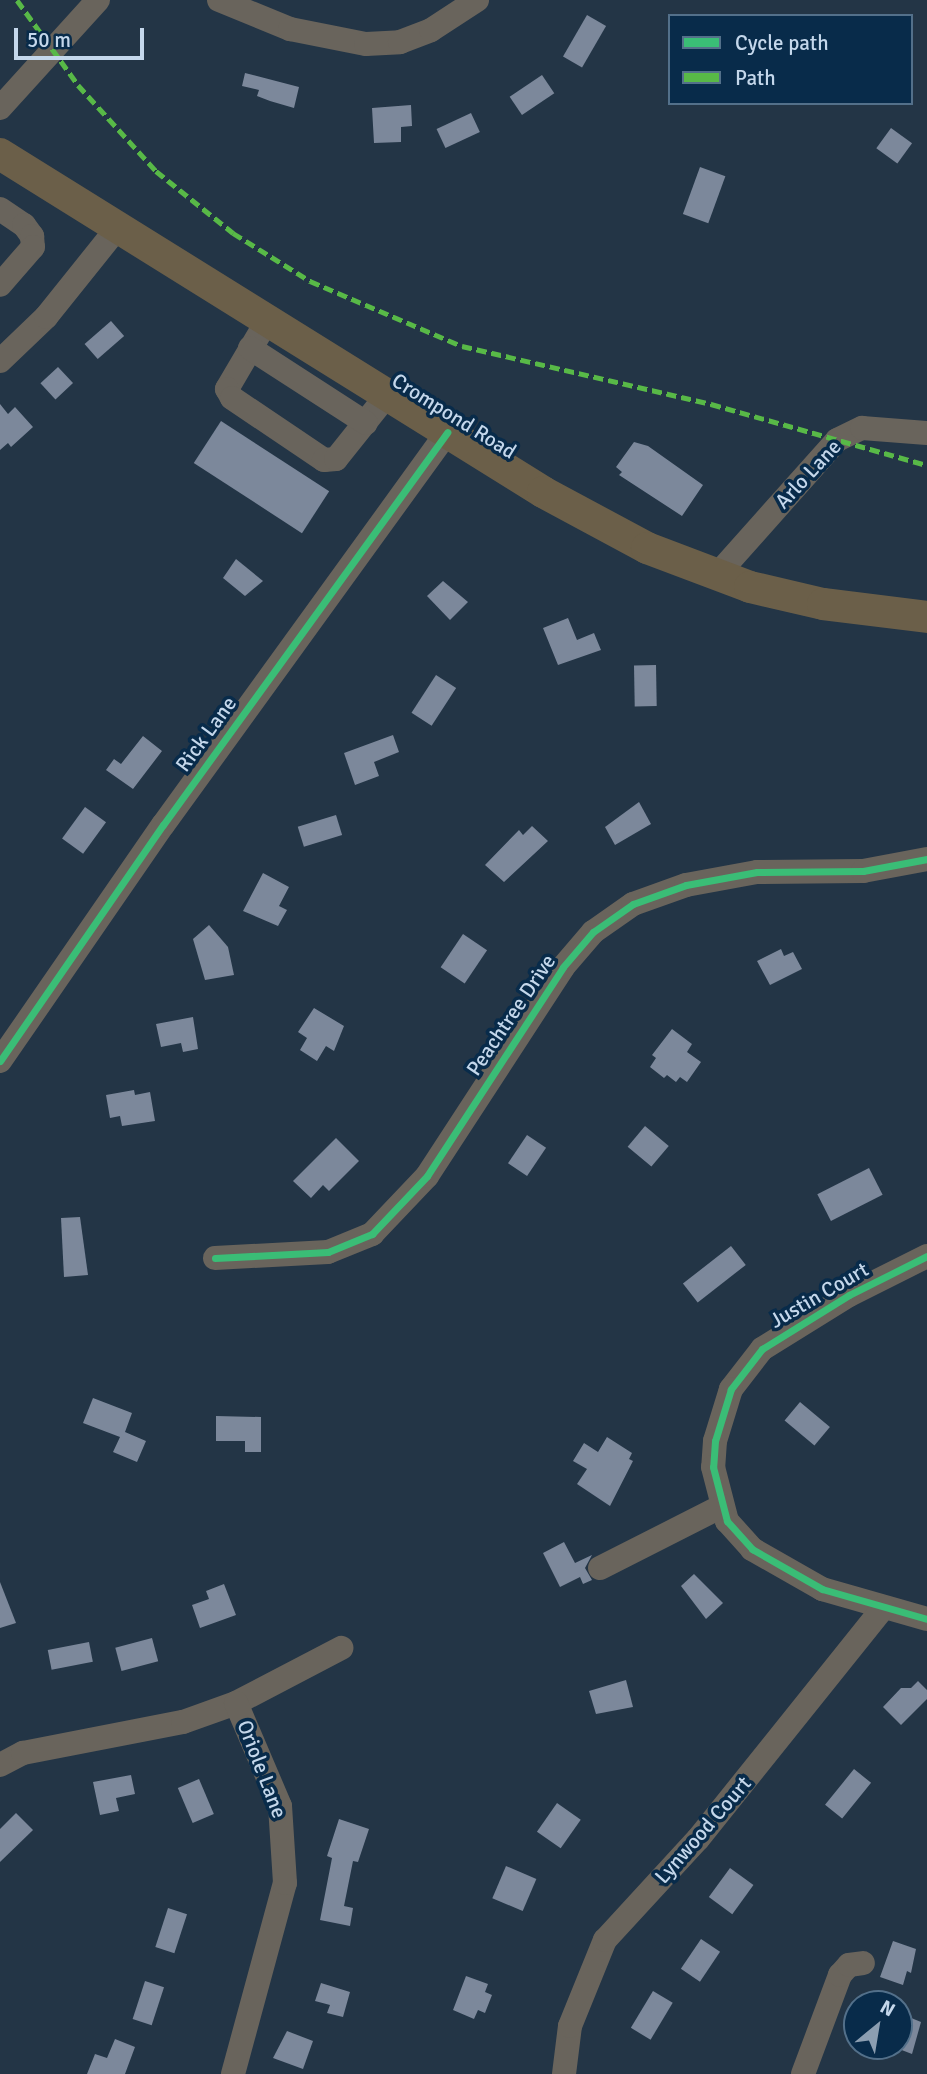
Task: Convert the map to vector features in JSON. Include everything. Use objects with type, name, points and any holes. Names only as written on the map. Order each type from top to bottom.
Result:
[{"type":"main road","name":"Crompond Road","points":[[0,154],[447,432],[613,531],[716,576],[823,604],[927,617]]},
{"type":"street","points":[[0,108],[98,0]]},
{"type":"street","points":[[219,0],[290,29],[366,44],[400,42],[420,34],[477,0]]},
{"type":"street","points":[[0,209],[24,226],[32,236],[33,247],[0,285]]},
{"type":"street","points":[[0,361],[46,317],[118,228]]},
{"type":"street","points":[[267,321],[228,382],[232,398],[324,460],[336,460],[387,395]]},
{"type":"street","points":[[250,348],[366,423]]},
{"type":"street","name":"Arlo Lane","points":[[716,576],[837,440],[862,428],[927,433]]},
{"type":"street","name":"Rick Lane","points":[[0,1061],[171,814],[447,432]]},
{"type":"street","name":"Peachtree Drive","points":[[215,1258],[328,1252],[372,1234],[426,1176],[563,967],[593,932],[633,904],[686,885],[757,872],[863,871],[927,859]]},
{"type":"street","name":"Justin Court","points":[[927,1256],[816,1315],[762,1349],[744,1368],[731,1388],[715,1441],[713,1467],[727,1521],[752,1549],[822,1589],[927,1619]]},
{"type":"street","points":[[600,1567],[722,1506]]},
{"type":"street","name":"Lynwood Court","points":[[564,2074],[570,2026],[605,1940],[698,1839],[884,1607]]},
{"type":"street","points":[[236,1703],[341,1648]]},
{"type":"street","name":"Oriole Lane","points":[[0,1765],[23,1753],[183,1723],[236,1703],[280,1806],[285,1883],[233,2074]]},
{"type":"street","points":[[803,2074],[840,1975],[849,1965],[863,1963]]},
{"type":"building","points":[[587,15],[606,26],[582,68],[563,57]]},
{"type":"building","points":[[245,73],[299,87],[294,108],[257,96],[259,90],[242,86]]},
{"type":"building","points":[[542,75],[554,93],[522,115],[510,97]]},
{"type":"building","points":[[411,105],[412,126],[401,127],[401,142],[374,143],[372,108]]},
{"type":"building","points":[[471,113],[480,132],[445,148],[437,129]]},
{"type":"building","points":[[891,128],[912,143],[897,164],[876,148]]},
{"type":"building","points":[[700,167],[725,176],[708,223],[683,214]]},
{"type":"building","points":[[111,321],[124,336],[98,359],[85,344]]},
{"type":"building","points":[[58,367],[73,383],[55,399],[40,383]]},
{"type":"building","points":[[0,404],[8,414],[15,407],[33,427],[11,447],[8,443],[0,450]]},
{"type":"building","points":[[221,421],[329,491],[302,533],[194,463]]},
{"type":"building","points":[[634,442],[648,446],[703,485],[682,516],[619,475],[622,472],[616,467]]},
{"type":"building","points":[[236,559],[263,581],[245,596],[223,578]]},
{"type":"building","points":[[443,581],[468,602],[450,620],[427,596]]},
{"type":"building","points":[[568,618],[577,640],[594,633],[601,650],[558,665],[543,628]]},
{"type":"building","points":[[634,665],[656,665],[657,706],[635,706]]},
{"type":"building","points":[[436,675],[456,688],[432,726],[411,713]]},
{"type":"building","points":[[393,735],[399,752],[374,762],[379,776],[355,785],[344,753]]},
{"type":"building","points":[[143,736],[162,751],[133,789],[106,770],[114,759],[121,764]]},
{"type":"building","points":[[639,802],[651,824],[615,845],[605,827]]},
{"type":"building","points":[[85,807],[106,822],[83,854],[62,839]]},
{"type":"building","points":[[336,815],[342,835],[304,847],[298,827]]},
{"type":"building","points":[[532,826],[548,841],[504,882],[485,865],[519,830],[523,835]]},
{"type":"building","points":[[263,873],[289,887],[279,906],[287,910],[278,926],[243,911]]},
{"type":"building","points":[[209,925],[228,947],[234,975],[205,980],[193,939]]},
{"type":"building","points":[[463,934],[487,950],[465,983],[441,967]]},
{"type":"building","points":[[781,949],[784,956],[793,952],[802,969],[770,985],[757,961]]},
{"type":"building","points":[[314,1008],[344,1026],[334,1051],[326,1046],[317,1061],[300,1050],[307,1038],[298,1032]]},
{"type":"building","points":[[193,1017],[198,1049],[183,1052],[181,1043],[161,1047],[156,1024]]},
{"type":"building","points":[[672,1029],[692,1044],[687,1052],[701,1062],[687,1082],[680,1077],[676,1082],[667,1075],[664,1078],[650,1067],[656,1058],[652,1055]]},
{"type":"building","points":[[134,1090],[135,1095],[150,1092],[155,1121],[122,1126],[120,1116],[110,1118],[106,1095]]},
{"type":"building","points":[[645,1126],[669,1146],[651,1167],[628,1147]]},
{"type":"building","points":[[527,1135],[546,1148],[527,1176],[508,1163]]},
{"type":"building","points":[[336,1138],[359,1161],[329,1191],[323,1185],[311,1198],[293,1181]]},
{"type":"building","points":[[869,1168],[883,1195],[831,1221],[817,1194]]},
{"type":"building","points":[[80,1217],[88,1275],[64,1277],[61,1218]]},
{"type":"building","points":[[731,1246],[746,1265],[698,1302],[683,1284]]},
{"type":"building","points":[[93,1398],[132,1413],[125,1432],[146,1441],[137,1462],[113,1452],[120,1437],[83,1423]]},
{"type":"building","points":[[800,1402],[830,1427],[814,1445],[785,1420]]},
{"type":"building","points":[[216,1416],[261,1417],[261,1452],[245,1452],[245,1441],[216,1441]]},
{"type":"building","points":[[607,1437],[632,1453],[629,1459],[633,1461],[610,1506],[577,1484],[587,1469],[573,1461],[584,1443],[598,1452]]},
{"type":"building","points":[[564,1542],[575,1563],[592,1555],[585,1568],[592,1580],[583,1584],[580,1577],[560,1587],[543,1553]]},
{"type":"building","points":[[694,1574],[723,1603],[706,1619],[681,1586]]},
{"type":"building","points":[[0,1582],[16,1623],[0,1628]]},
{"type":"building","points":[[224,1584],[236,1615],[200,1628],[192,1605],[209,1599],[206,1591]]},
{"type":"building","points":[[152,1638],[158,1661],[122,1671],[115,1648]]},
{"type":"building","points":[[89,1642],[93,1662],[52,1670],[48,1650]]},
{"type":"building","points":[[626,1680],[633,1707],[596,1714],[589,1691]]},
{"type":"building","points":[[918,1681],[927,1690],[927,1699],[901,1725],[883,1707],[901,1688],[911,1688]]},
{"type":"building","points":[[854,1769],[871,1783],[842,1819],[825,1805]]},
{"type":"building","points":[[131,1775],[135,1794],[116,1798],[119,1811],[100,1815],[93,1782]]},
{"type":"building","points":[[199,1779],[214,1814],[193,1823],[178,1788]]},
{"type":"building","points":[[557,1803],[581,1820],[561,1848],[537,1832]]},
{"type":"building","points":[[16,1813],[33,1830],[0,1862],[0,1829]]},
{"type":"building","points":[[339,1819],[369,1829],[358,1862],[353,1861],[344,1906],[353,1908],[350,1926],[320,1920],[332,1858],[327,1856]]},
{"type":"building","points":[[506,1866],[536,1879],[523,1911],[492,1898]]},
{"type":"building","points":[[730,1868],[753,1885],[732,1914],[709,1897]]},
{"type":"building","points":[[168,1908],[187,1914],[174,1953],[155,1947]]},
{"type":"building","points":[[701,1939],[720,1952],[700,1982],[681,1969]]},
{"type":"building","points":[[893,1941],[916,1949],[911,1973],[907,1971],[903,1985],[880,1977]]},
{"type":"building","points":[[466,1976],[488,1984],[485,1992],[492,1995],[485,2013],[478,2010],[474,2019],[453,2010]]},
{"type":"building","points":[[145,1981],[164,1987],[152,2025],[133,2019]]},
{"type":"building","points":[[321,1983],[350,1992],[343,2017],[327,2013],[330,2005],[315,2001]]},
{"type":"building","points":[[653,1991],[673,2003],[651,2040],[631,2028]]},
{"type":"building","points":[[913,2019],[921,2022],[913,2050]]},
{"type":"building","points":[[287,2031],[313,2041],[303,2069],[273,2058]]},
{"type":"building","points":[[115,2039],[135,2047],[125,2074],[87,2074],[95,2054],[107,2058]]},
{"type":"marked path","points":[[17,0],[78,85],[156,171],[233,233],[310,281],[462,346],[711,404],[927,465]]},
{"type":"cycle path","points":[[0,1061],[163,825],[447,432]]},
{"type":"cycle path","points":[[215,1258],[328,1252],[372,1234],[427,1176],[563,967],[593,932],[633,904],[686,885],[757,872],[863,871],[927,859]]},
{"type":"cycle path","points":[[927,1256],[849,1295],[762,1349],[731,1389],[715,1441],[713,1467],[727,1521],[752,1549],[822,1589],[927,1619]]}]
